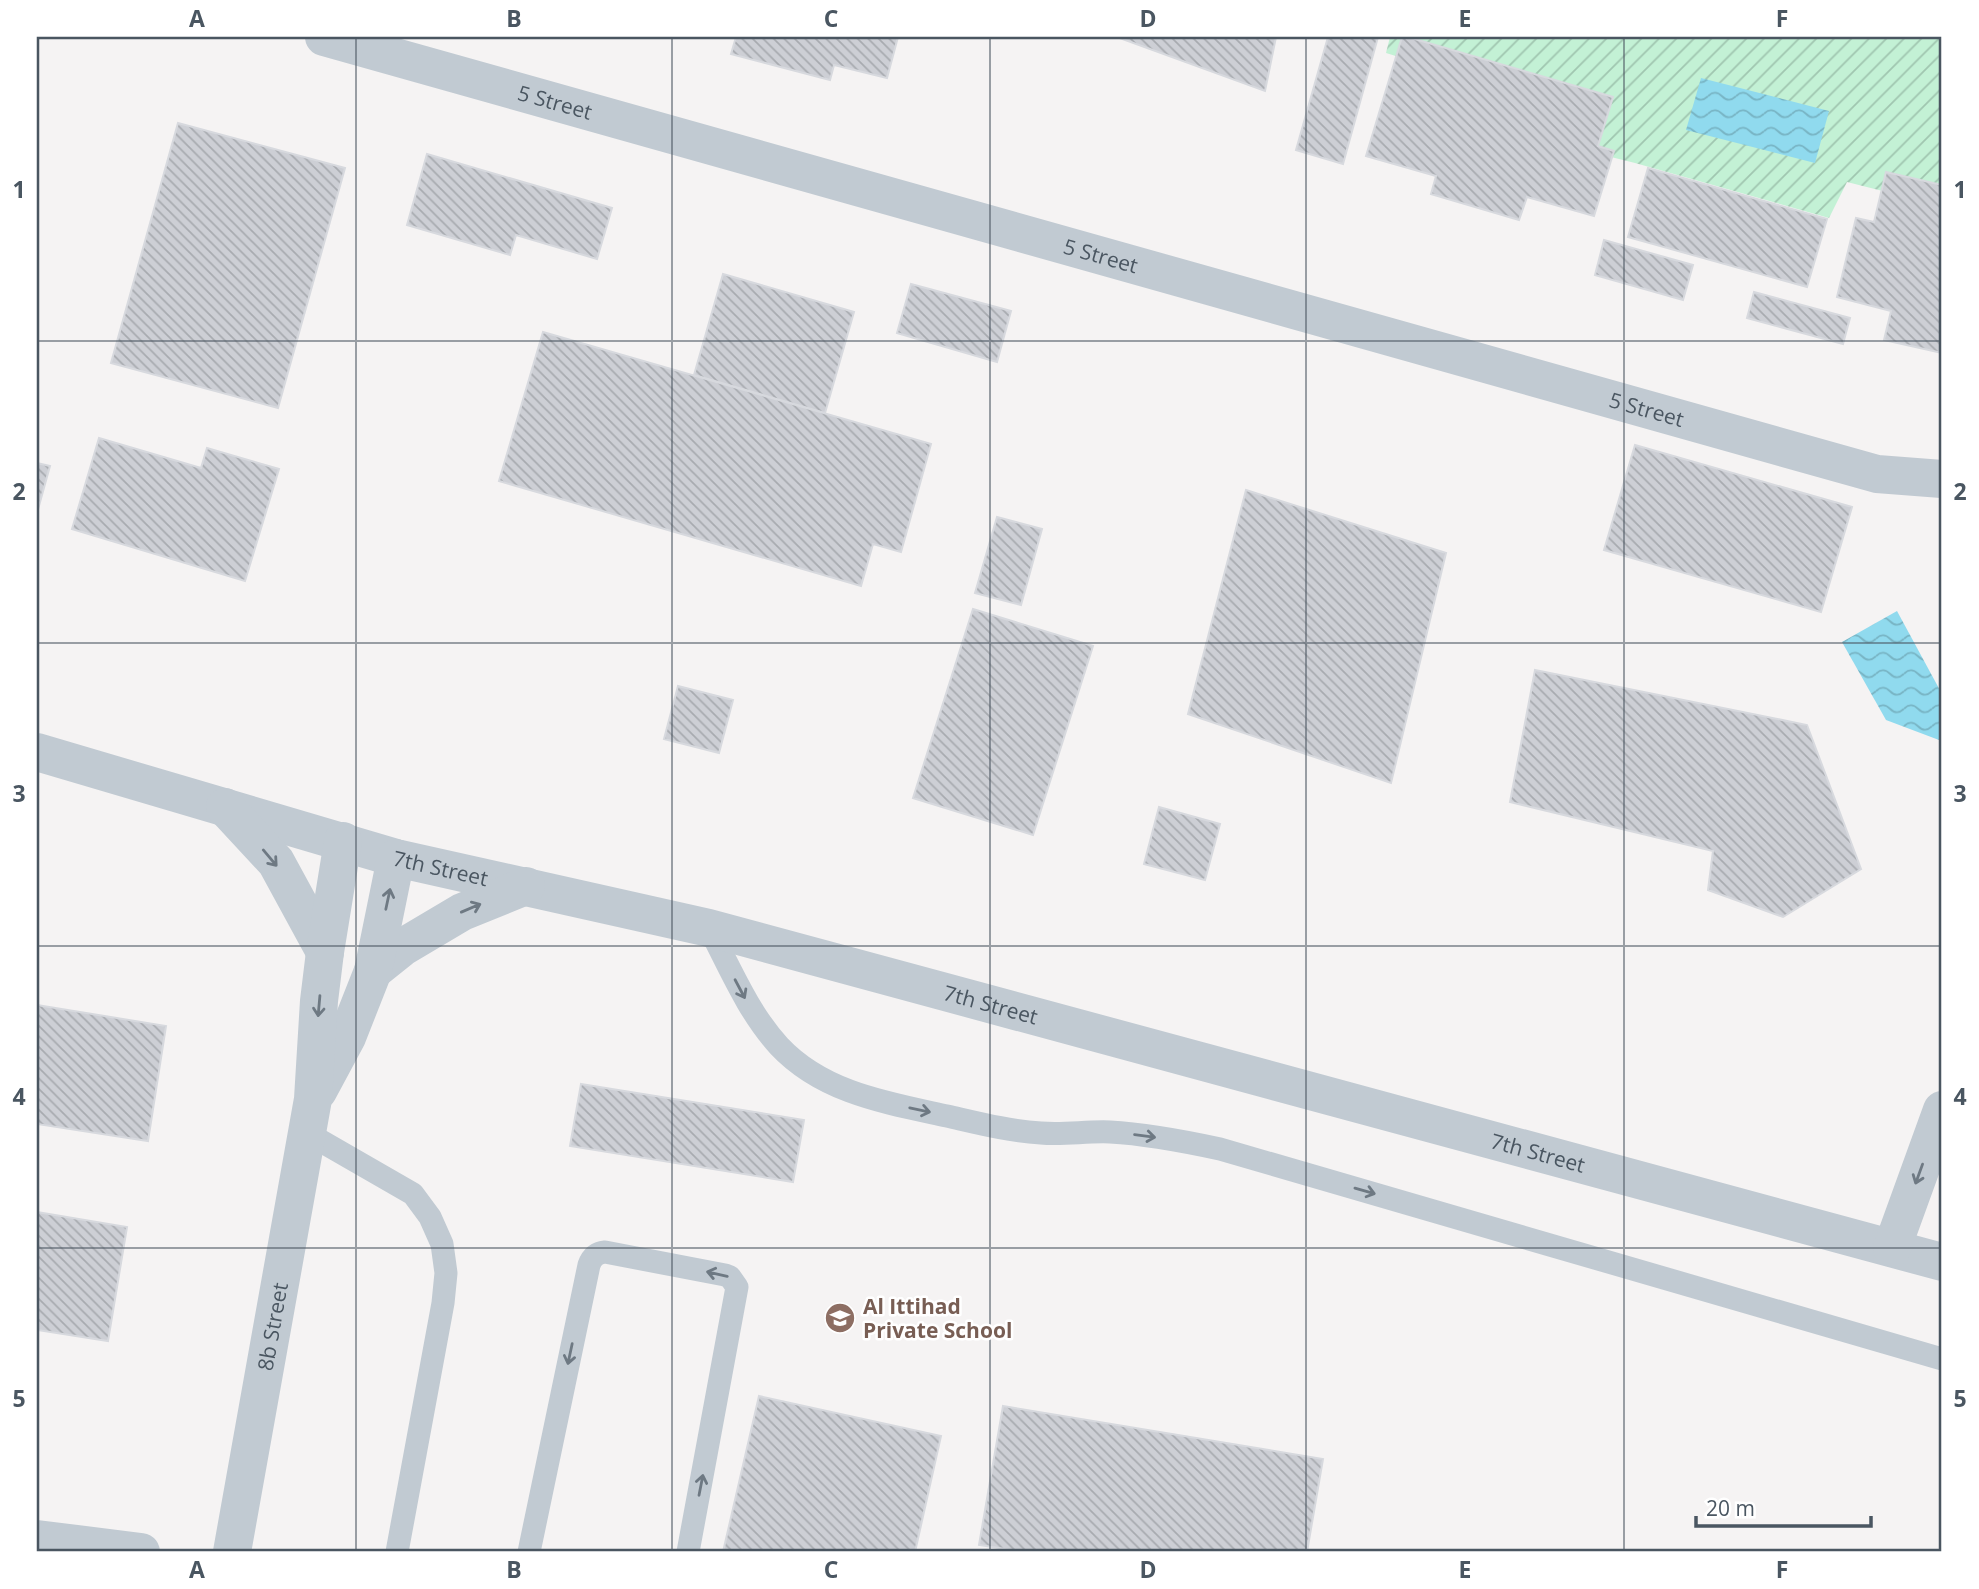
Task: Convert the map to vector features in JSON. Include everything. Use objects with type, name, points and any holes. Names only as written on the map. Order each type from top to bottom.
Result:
[{"type":"street","name":"5 Street","points":[[324,37],[1877,474],[1942,479]]},
{"type":"street","name":"5 Street","points":[[1877,474],[1942,506]]},
{"type":"street","name":"7th Street","points":[[37,752],[396,858],[709,928],[1942,1262]]},
{"type":"street","points":[[225,807],[276,862],[325,952]]},
{"type":"street","name":"8b Street","points":[[232,1552],[310,1116],[325,952],[343,841]]},
{"type":"street","name":"8b Street","points":[[310,1116],[347,1037],[373,971],[396,858]]},
{"type":"street","name":"8b Street","points":[[373,971],[403,947],[462,912],[526,886]]},
{"type":"street","points":[[1892,1248],[1942,1110]]},
{"type":"street","points":[[37,1539],[141,1552]]},
{"type":"lane","points":[[709,928],[760,1023],[781,1048],[806,1069],[834,1086],[864,1097],[1008,1129],[1074,1135],[1106,1132],[1145,1135],[1220,1149],[1942,1359]]},
{"type":"lane","points":[[310,1116],[413,1195],[430,1217],[442,1244],[446,1273],[443,1303],[397,1552]]},
{"type":"lane","points":[[529,1552],[589,1265],[594,1256],[605,1252],[724,1275],[737,1287],[688,1552]]},
{"type":"green space","points":[[1390,37],[1942,37],[1942,206],[1847,182],[1829,218],[1579,149],[1586,115],[1386,53]]},
{"type":"water","points":[[1701,78],[1829,111],[1815,163],[1686,130]]},
{"type":"water","points":[[1897,611],[1942,694],[1942,731],[1939,740],[1886,720],[1842,642]]},
{"type":"building","points":[[736,37],[898,37],[887,78],[834,65],[830,80],[731,54]]},
{"type":"building","points":[[1117,37],[1276,37],[1265,91]]},
{"type":"building","points":[[1328,37],[1378,37],[1343,164],[1296,150]]},
{"type":"building","points":[[1402,37],[1613,97],[1598,146],[1614,151],[1594,216],[1527,197],[1519,220],[1431,194],[1436,176],[1366,156]]},
{"type":"building","points":[[178,123],[345,168],[278,408],[111,363]]},
{"type":"building","points":[[427,154],[612,208],[597,259],[516,235],[510,255],[407,225]]},
{"type":"building","points":[[1648,168],[1827,219],[1807,287],[1628,237]]},
{"type":"building","points":[[1886,172],[1942,185],[1942,353],[1884,340],[1891,311],[1837,297],[1856,218],[1874,222]]},
{"type":"building","points":[[1604,240],[1693,265],[1683,300],[1595,275]]},
{"type":"building","points":[[723,274],[854,312],[825,413],[694,375]]},
{"type":"building","points":[[911,284],[1011,311],[997,362],[897,333]]},
{"type":"building","points":[[1754,292],[1850,318],[1843,344],[1747,318]]},
{"type":"building","points":[[543,332],[931,444],[901,552],[873,544],[861,586],[499,481]]},
{"type":"building","points":[[99,438],[201,468],[207,448],[279,469],[245,581],[72,529]]},
{"type":"building","points":[[1635,445],[1852,507],[1821,612],[1604,550]]},
{"type":"building","points":[[37,463],[50,466],[37,513]]},
{"type":"building","points":[[1246,490],[1446,553],[1391,783],[1188,714]]},
{"type":"building","points":[[997,517],[1042,529],[1021,605],[975,593]]},
{"type":"building","points":[[973,609],[1093,646],[1033,835],[913,798]]},
{"type":"building","points":[[1535,670],[1807,725],[1861,869],[1783,917],[1708,890],[1713,851],[1510,802]]},
{"type":"building","points":[[678,686],[733,700],[719,753],[664,739]]},
{"type":"building","points":[[1159,807],[1220,824],[1205,880],[1144,864]]},
{"type":"building","points":[[37,1005],[166,1026],[148,1141],[37,1124]]},
{"type":"building","points":[[581,1084],[804,1120],[793,1182],[570,1146]]},
{"type":"building","points":[[37,1212],[127,1227],[108,1341],[37,1330]]},
{"type":"building","points":[[759,1396],[941,1436],[915,1552],[723,1552]]},
{"type":"building","points":[[1003,1406],[1323,1459],[1307,1552],[1024,1552],[979,1545]]},
{"type":"place","name":"Al Ittihad Private School","points":[[840,1318]]}]
